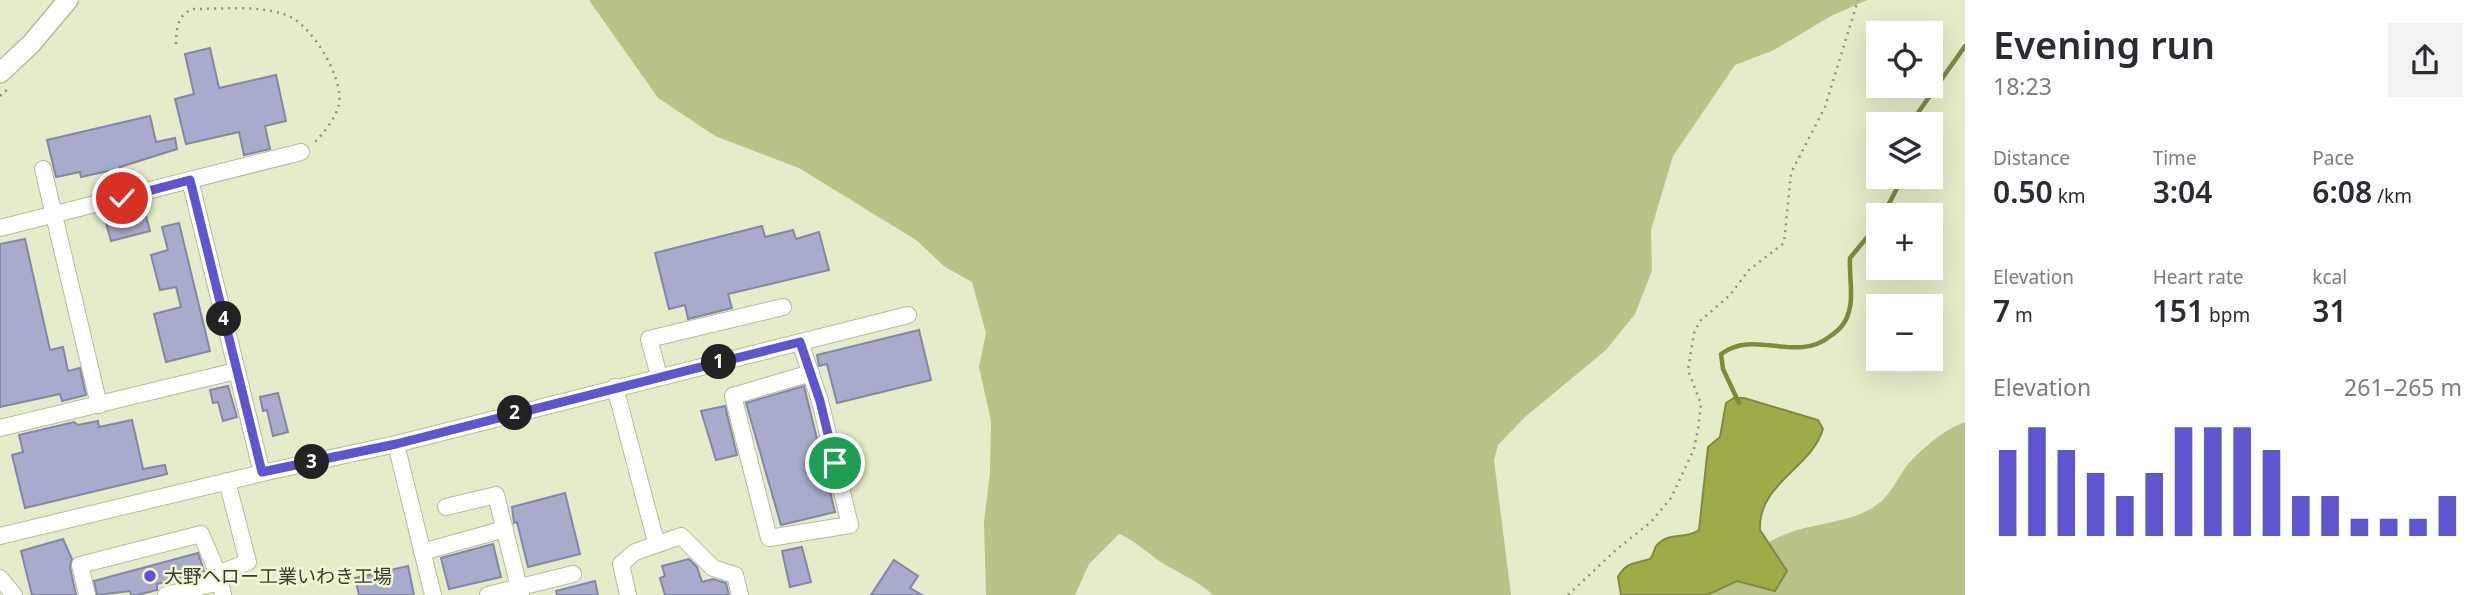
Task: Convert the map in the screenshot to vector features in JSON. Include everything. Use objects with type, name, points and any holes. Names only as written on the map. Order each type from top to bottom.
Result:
[{"type":"main road","points":[[0,73],[31,44],[68,0]]},
{"type":"street","points":[[0,228],[301,152]]},
{"type":"street","points":[[43,169],[99,405]]},
{"type":"street","points":[[190,180],[262,472]]},
{"type":"street","points":[[659,376],[649,340],[783,307]]},
{"type":"street","points":[[0,536],[262,472],[396,444],[908,315]]},
{"type":"street","points":[[800,342],[811,373],[850,525],[769,538],[733,396],[811,373]]},
{"type":"street","points":[[0,428],[236,370]]},
{"type":"street","points":[[615,387],[656,542]]},
{"type":"street","points":[[396,444],[433,595]]},
{"type":"street","points":[[166,595],[220,584],[248,562],[227,481]]},
{"type":"street","points":[[446,507],[496,495],[520,591]]},
{"type":"street","points":[[422,552],[505,529]]},
{"type":"street","points":[[87,595],[80,565],[201,534],[220,584]]},
{"type":"street","points":[[628,595],[621,564],[635,552],[656,542],[681,536],[713,568],[735,575],[740,595]]},
{"type":"street","points":[[488,595],[520,591],[573,574]]},
{"type":"street","points":[[0,578],[14,595]]},
{"type":"path","points":[[1568,595],[1659,514],[1679,484],[1694,449],[1700,412],[1699,398],[1688,370],[1694,333],[1700,321],[1730,295],[1749,270],[1784,243],[1791,173],[1825,107],[1858,0]]},
{"type":"path","points":[[176,44],[180,19],[187,11],[194,9],[269,10],[298,19],[306,26],[335,79],[340,99],[339,108],[326,127],[308,149],[301,152]]},
{"type":"shaded area","points":[[589,0],[1867,0],[1831,16],[1774,50],[1735,65],[1673,156],[1651,230],[1652,271],[1635,314],[1606,350],[1525,417],[1498,445],[1494,460],[1511,595],[1213,595],[1119,534],[1089,564],[1075,595],[986,595],[984,522],[990,473],[991,421],[979,367],[986,333],[972,282],[945,267],[916,240],[799,168],[715,136],[658,98]]},
{"type":"shaded area","points":[[1734,398],[1744,398],[1818,420],[1823,429],[1808,455],[1767,500],[1762,514],[1760,530],[1787,571],[1775,591],[1737,581],[1707,595],[1621,595],[1618,577],[1625,568],[1650,559],[1656,547],[1667,538],[1689,535],[1699,530],[1708,447],[1720,437],[1726,403]]},
{"type":"shaded area","points":[[1965,422],[1965,595],[1703,595],[1734,566],[1780,536],[1863,513],[1879,504],[1921,451],[1942,434]]},
{"type":"building","points":[[210,48],[219,88],[276,75],[286,121],[265,126],[270,149],[244,155],[239,132],[186,144],[175,99],[194,94],[185,54]]},
{"type":"building","points":[[150,116],[156,142],[175,138],[177,149],[120,167],[123,178],[111,182],[108,171],[81,177],[80,172],[56,177],[47,140]]},
{"type":"building","points":[[144,209],[150,231],[111,241],[105,219]]},
{"type":"building","points":[[179,223],[210,351],[166,362],[154,314],[181,307],[176,287],[160,290],[151,255],[168,250],[162,227]]},
{"type":"building","points":[[762,226],[765,237],[793,230],[796,239],[819,232],[829,270],[728,294],[732,308],[688,319],[685,305],[669,309],[655,253]]},
{"type":"building","points":[[25,239],[50,350],[63,347],[68,371],[80,368],[86,395],[62,401],[60,394],[0,407],[0,244]]},
{"type":"building","points":[[919,330],[931,380],[837,403],[827,364],[819,366],[817,355]]},
{"type":"building","points":[[228,386],[237,417],[223,421],[218,402],[213,403],[210,390]]},
{"type":"building","points":[[804,386],[835,512],[781,525],[746,403]]},
{"type":"building","points":[[278,393],[288,432],[273,436],[267,410],[263,411],[260,397]]},
{"type":"building","points":[[725,406],[737,455],[716,460],[701,411]]},
{"type":"building","points":[[132,420],[143,469],[165,465],[167,474],[25,508],[12,455],[23,452],[19,435],[74,422],[78,425],[98,421],[99,427]]},
{"type":"building","points":[[565,493],[580,554],[528,567],[517,522],[514,523],[512,507]]},
{"type":"building","points":[[63,539],[72,559],[70,567],[76,595],[32,595],[21,551]]},
{"type":"building","points":[[493,544],[501,577],[449,589],[441,558]]},
{"type":"building","points":[[802,547],[811,582],[790,587],[782,551]]},
{"type":"building","name":"大野ヘロー工業いわき工場","points":[[198,553],[204,571],[157,584],[157,590],[137,595],[131,595],[130,591],[97,595],[94,581]]},
{"type":"building","points":[[689,559],[697,567],[702,582],[713,579],[726,583],[729,595],[665,595],[660,578],[665,576],[662,566]]},
{"type":"building","points":[[894,560],[918,576],[910,588],[922,595],[871,595]]},
{"type":"building","points":[[408,566],[414,595],[359,595],[355,578]]},
{"type":"building","points":[[595,581],[598,595],[557,595],[556,591]]},
{"type":"waterway","points":[[1919,112],[1965,46]]},
{"type":"waterway","points":[[1889,203],[1897,189]]},
{"type":"waterway","points":[[1739,403],[1723,369],[1721,354],[1747,344],[1803,347],[1816,344],[1837,331],[1845,321],[1850,307],[1850,258],[1866,239]]},
{"type":"place","name":"大野ヘロー工業いわき工場","points":[[150,576]]},
{"type":"route","points":[[122,198],[190,180],[262,472],[396,444],[800,342],[820,401],[835,463]]}]
